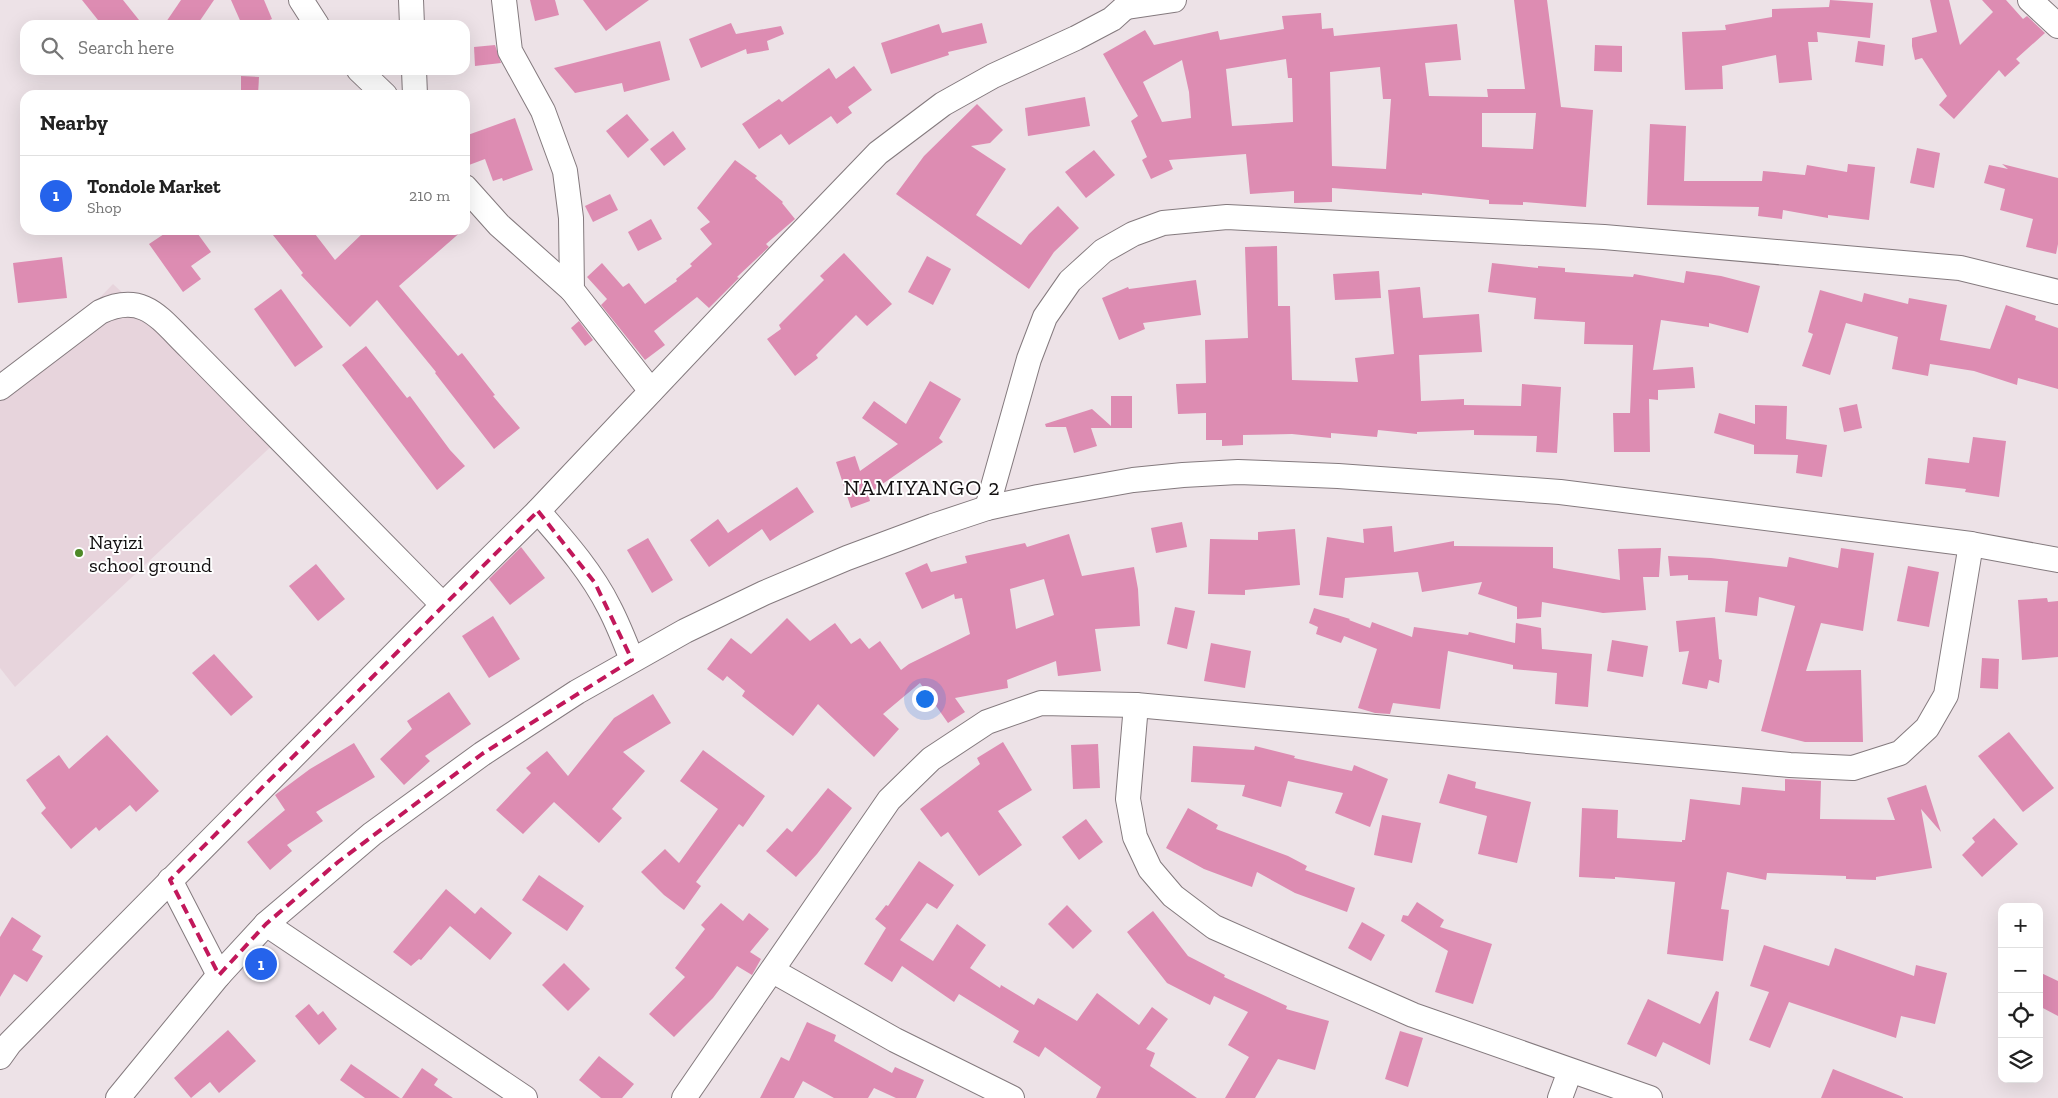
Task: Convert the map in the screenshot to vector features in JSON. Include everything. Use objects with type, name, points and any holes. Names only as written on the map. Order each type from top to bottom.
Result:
[{"type":"street","points":[[301,0],[314,20]]},
{"type":"street","points":[[411,0],[412,20]]},
{"type":"street","points":[[504,0],[510,52],[543,111],[565,171],[571,218],[572,290]]},
{"type":"street","points":[[0,1057],[10,1043],[170,880],[442,605],[538,511],[878,153],[906,130],[943,104],[993,76],[1076,38],[1112,19],[1130,3],[1174,0]]},
{"type":"street","points":[[2030,0],[2058,26]]},
{"type":"street","points":[[364,75],[380,90]]},
{"type":"street","points":[[414,75],[415,90]]},
{"type":"street","points":[[470,193],[499,225],[572,290],[651,391]]},
{"type":"street","points":[[987,508],[1029,359],[1045,318],[1070,281],[1104,251],[1132,234],[1163,223],[1228,217],[1614,238],[1960,268],[2058,292]]},
{"type":"street","points":[[0,388],[100,312],[116,305],[138,305],[155,315],[190,348],[442,605]]},
{"type":"street","points":[[118,1098],[219,975],[266,924],[372,834],[482,754],[569,697],[684,631],[764,593],[847,558],[987,508],[1124,482],[1175,476],[1238,472],[1338,476],[1560,492],[1971,544],[2058,560]]},
{"type":"street","points":[[538,511],[579,559],[595,583],[609,607],[632,660]]},
{"type":"street","points":[[684,1098],[889,800],[931,759],[987,722],[1041,703],[1136,706],[1790,765],[1853,768],[1900,753],[1927,728],[1946,695],[1971,544]]},
{"type":"street","points":[[1136,706],[1128,799],[1135,837],[1150,869],[1173,896],[1214,927],[1413,1015],[1650,1098]]},
{"type":"street","points":[[170,880],[219,975]]},
{"type":"street","points":[[266,924],[525,1098]]},
{"type":"street","points":[[773,971],[895,1040],[1012,1098]]},
{"type":"street","points":[[1560,1098],[1570,1071]]},
{"type":"highlighted area","points":[[538,511],[595,583],[632,660],[482,754],[338,862],[266,924],[219,975],[170,880]]},
{"type":"shaded area","name":"Nayizi school ground","points":[[113,284],[280,438],[15,687],[0,668],[0,401]]},
{"type":"building","points":[[82,0],[123,0],[139,20],[98,20]]},
{"type":"building","points":[[181,0],[214,0],[200,20],[167,20]]},
{"type":"building","points":[[231,0],[264,0],[272,19],[270,20],[240,20]]},
{"type":"building","points":[[530,0],[555,0],[559,15],[535,21]]},
{"type":"building","points":[[583,0],[649,0],[606,31]]},
{"type":"building","points":[[1514,0],[1547,0],[1561,107],[1593,110],[1586,207],[1523,202],[1523,205],[1489,204],[1489,200],[1422,193],[1422,195],[1332,188],[1332,202],[1294,203],[1294,191],[1250,194],[1246,154],[1169,160],[1173,169],[1151,179],[1142,160],[1147,157],[1131,121],[1138,116],[1103,54],[1145,30],[1154,45],[1218,31],[1220,40],[1284,29],[1282,16],[1321,13],[1322,29],[1333,28],[1334,36],[1457,24],[1461,60],[1425,63],[1429,96],[1488,97],[1487,89],[1525,89]],"holes":[[[1286,59],[1288,78],[1292,78],[1293,122],[1232,126],[1226,69]],[[1182,60],[1189,92],[1191,118],[1162,122],[1143,82]],[[1380,67],[1383,99],[1391,99],[1386,169],[1332,166],[1330,72]],[[1482,113],[1536,113],[1533,149],[1482,147]]]},
{"type":"building","points":[[1830,0],[1873,3],[1870,38],[1817,32],[1818,42],[1808,42],[1812,80],[1779,83],[1776,55],[1722,66],[1723,89],[1685,90],[1682,32],[1726,30],[1725,25],[1772,17],[1772,9],[1829,7]]},
{"type":"building","points":[[1930,0],[1949,0],[1960,45],[1993,12],[1982,0],[2006,0],[2023,19],[2027,16],[2045,33],[2016,59],[2020,63],[2005,77],[1999,70],[1954,119],[1939,105],[1947,96],[1922,58],[1915,60],[1912,46],[1912,38],[1937,32]]},
{"type":"building","points":[[731,23],[736,34],[781,26],[784,34],[767,41],[769,50],[747,54],[746,49],[701,68],[689,39]]},
{"type":"building","points":[[982,23],[987,43],[948,52],[949,55],[891,74],[881,43],[939,24],[942,33]]},
{"type":"building","points":[[660,41],[670,80],[624,92],[622,83],[575,93],[554,68]]},
{"type":"building","points":[[1858,41],[1885,45],[1883,66],[1855,62]]},
{"type":"building","points":[[495,45],[501,63],[475,66],[474,47]]},
{"type":"building","points":[[1595,45],[1622,46],[1622,72],[1594,71]]},
{"type":"building","points":[[854,66],[872,90],[848,107],[852,113],[837,124],[831,116],[789,145],[781,134],[759,149],[742,124],[779,99],[782,102],[829,68],[836,79]]},
{"type":"building","points":[[241,76],[259,77],[258,90],[241,90]]},
{"type":"building","points":[[1085,97],[1090,126],[1028,136],[1025,108]]},
{"type":"building","points":[[977,104],[1003,130],[990,143],[971,146],[1006,169],[976,215],[1021,245],[1029,234],[1058,206],[1079,228],[1054,252],[1029,289],[896,194],[924,156]]},
{"type":"building","points":[[627,114],[649,140],[628,158],[606,131]]},
{"type":"building","points":[[515,118],[533,170],[503,181],[502,178],[493,181],[485,159],[470,165],[470,134]]},
{"type":"building","points":[[1650,124],[1686,126],[1684,181],[1762,181],[1763,171],[1805,175],[1807,165],[1847,172],[1848,164],[1875,167],[1869,220],[1828,215],[1828,218],[1783,210],[1782,219],[1758,216],[1759,207],[1647,205]]},
{"type":"building","points":[[673,131],[686,149],[664,166],[650,149]]},
{"type":"building","points":[[1917,148],[1940,153],[1934,188],[1910,183]]},
{"type":"building","points":[[1094,150],[1115,175],[1086,198],[1065,172]]},
{"type":"building","points":[[735,160],[757,176],[755,178],[783,202],[795,219],[766,244],[769,247],[737,277],[739,278],[709,308],[697,297],[654,331],[665,345],[645,360],[601,305],[607,299],[587,277],[602,263],[623,287],[629,283],[645,304],[677,281],[676,279],[692,266],[690,264],[712,244],[700,229],[710,222],[697,208]]},
{"type":"building","points":[[2002,164],[2058,178],[2058,244],[2056,254],[2026,247],[2033,219],[2000,210],[2005,189],[1984,183],[1989,165],[2008,169]]},
{"type":"building","points":[[610,194],[618,210],[593,222],[585,206]]},
{"type":"building","points":[[651,219],[662,239],[638,251],[628,232]]},
{"type":"building","points":[[162,235],[199,235],[211,252],[191,266],[201,279],[183,292],[149,244]]},
{"type":"building","points":[[273,235],[316,235],[335,260],[361,235],[457,235],[399,286],[458,356],[462,353],[495,395],[493,396],[520,428],[494,449],[436,372],[377,300],[350,327],[301,275],[303,273]]},
{"type":"building","points":[[1277,246],[1278,306],[1290,306],[1292,380],[1358,382],[1355,358],[1394,354],[1388,290],[1420,287],[1423,318],[1479,314],[1482,352],[1419,355],[1421,401],[1464,399],[1464,405],[1521,406],[1522,384],[1561,387],[1557,453],[1536,452],[1537,436],[1474,435],[1474,430],[1417,432],[1417,434],[1378,430],[1377,437],[1331,433],[1331,438],[1292,434],[1243,435],[1243,445],[1222,446],[1222,440],[1206,440],[1206,413],[1178,414],[1176,384],[1206,383],[1205,340],[1248,338],[1245,247]]},
{"type":"building","points":[[844,253],[892,304],[867,326],[856,315],[816,355],[818,358],[795,376],[767,339],[781,329],[779,325],[824,280],[820,276]]},
{"type":"building","points":[[927,256],[951,269],[933,305],[908,292]]},
{"type":"building","points":[[62,257],[67,298],[18,303],[13,263]]},
{"type":"building","points":[[1492,263],[1538,268],[1538,266],[1565,268],[1565,272],[1633,277],[1634,274],[1684,283],[1686,271],[1721,276],[1760,286],[1748,333],[1709,323],[1709,327],[1661,320],[1653,370],[1693,367],[1695,388],[1658,390],[1658,400],[1649,399],[1650,452],[1614,452],[1613,413],[1630,413],[1633,345],[1584,344],[1585,322],[1534,319],[1536,298],[1488,292]]},
{"type":"building","points":[[1379,271],[1381,298],[1335,300],[1333,274]]},
{"type":"building","points":[[1196,280],[1201,315],[1143,323],[1145,329],[1119,340],[1102,298],[1128,287],[1129,289]]},
{"type":"building","points":[[281,289],[323,347],[295,367],[254,309]]},
{"type":"building","points":[[1820,290],[1862,302],[1864,293],[1908,304],[1909,298],[1947,305],[1940,340],[1990,349],[2006,305],[2036,316],[2035,320],[2058,328],[2058,389],[2018,378],[2017,385],[1974,371],[1930,364],[1928,376],[1892,369],[1898,337],[1846,323],[1830,375],[1802,366],[1813,334],[1808,332]]},
{"type":"building","points":[[579,321],[593,340],[585,346],[571,328]]},
{"type":"building","points":[[366,346],[407,398],[410,396],[450,450],[465,466],[437,490],[342,365]]},
{"type":"building","points":[[930,381],[961,399],[939,438],[943,442],[868,494],[870,501],[851,508],[836,462],[855,456],[860,471],[898,444],[862,418],[874,401],[906,424]]},
{"type":"building","points":[[1111,396],[1132,396],[1132,428],[1091,428],[1097,446],[1074,453],[1066,427],[1046,427],[1045,424],[1092,409],[1111,426]]},
{"type":"building","points":[[1857,404],[1862,428],[1844,432],[1839,408]]},
{"type":"building","points":[[1755,405],[1787,406],[1786,439],[1827,445],[1822,477],[1796,473],[1798,455],[1754,454],[1754,445],[1714,433],[1719,413],[1755,424]]},
{"type":"building","points":[[1973,437],[2006,441],[1999,497],[1965,492],[1966,489],[1925,484],[1928,458],[1969,463]]},
{"type":"building","points":[[797,487],[814,512],[770,541],[762,529],[709,567],[690,540],[718,519],[728,533]]},
{"type":"building","points":[[1182,522],[1187,547],[1156,553],[1151,528]]},
{"type":"building","points":[[1392,526],[1394,552],[1454,541],[1454,546],[1553,547],[1553,568],[1620,580],[1618,549],[1661,548],[1659,577],[1643,577],[1646,610],[1603,613],[1542,602],[1541,617],[1517,619],[1517,607],[1478,594],[1482,582],[1422,592],[1418,572],[1345,578],[1343,598],[1319,595],[1327,537],[1364,543],[1363,529]]},
{"type":"building","points":[[1295,529],[1300,585],[1245,590],[1245,595],[1208,594],[1210,539],[1258,540],[1258,532]]},
{"type":"building","points":[[1069,534],[1082,576],[1134,567],[1138,589],[1140,626],[1095,629],[1101,671],[1058,676],[1056,661],[1007,680],[1008,688],[955,698],[965,712],[948,723],[920,683],[883,714],[899,729],[874,757],[818,704],[793,736],[742,696],[745,691],[727,676],[723,681],[707,669],[731,638],[751,654],[787,618],[810,641],[835,623],[851,644],[860,638],[869,649],[880,641],[901,670],[909,664],[970,634],[962,598],[955,599],[954,594],[922,609],[905,573],[927,563],[931,572],[967,563],[965,556],[1025,543],[1027,547]],"holes":[[[1044,579],[1054,615],[1016,629],[1010,589]]]},
{"type":"building","points":[[648,538],[673,580],[652,593],[627,550]]},
{"type":"building","points":[[521,547],[545,578],[510,605],[489,579]]},
{"type":"building","points":[[1841,548],[1874,553],[1863,631],[1821,623],[1806,671],[1861,670],[1863,742],[1805,742],[1761,731],[1795,606],[1759,597],[1757,616],[1725,612],[1728,581],[1688,580],[1688,575],[1670,576],[1668,556],[1711,558],[1787,567],[1789,557],[1838,568]]},
{"type":"building","points":[[316,564],[345,599],[318,621],[289,586]]},
{"type":"building","points":[[1908,566],[1939,572],[1929,627],[1897,621]]},
{"type":"building","points":[[2047,598],[2048,602],[2058,601],[2058,657],[2022,660],[2018,600]]},
{"type":"building","points":[[1175,607],[1195,611],[1187,649],[1167,644]]},
{"type":"building","points":[[1314,608],[1350,619],[1370,628],[1372,622],[1412,637],[1414,627],[1468,635],[1469,632],[1515,643],[1516,623],[1541,628],[1542,649],[1592,654],[1588,707],[1555,704],[1557,673],[1513,669],[1513,665],[1448,651],[1440,709],[1393,703],[1390,714],[1375,713],[1358,708],[1377,649],[1344,636],[1341,643],[1316,634],[1318,627],[1309,623]]},
{"type":"building","points":[[493,616],[520,659],[489,678],[462,636]]},
{"type":"building","points":[[1715,617],[1719,659],[1722,660],[1719,683],[1709,680],[1707,689],[1682,684],[1689,651],[1679,652],[1676,621]]},
{"type":"building","points":[[1612,640],[1648,646],[1643,677],[1607,671]]},
{"type":"building","points":[[1211,643],[1251,651],[1245,688],[1204,681]]},
{"type":"building","points":[[214,654],[253,697],[231,716],[192,673]]},
{"type":"building","points":[[1982,658],[1999,659],[1998,689],[1980,688]]},
{"type":"building","points":[[449,692],[471,724],[425,756],[430,761],[404,785],[380,759],[412,729],[407,721]]},
{"type":"building","points":[[653,694],[671,723],[623,752],[645,771],[612,809],[622,818],[599,843],[554,802],[523,834],[496,810],[531,773],[526,768],[547,751],[568,776],[614,718]]},
{"type":"building","points":[[2009,732],[2054,788],[2023,812],[1978,756]]},
{"type":"building","points":[[107,735],[159,791],[136,812],[130,805],[99,831],[96,827],[71,849],[41,813],[46,808],[26,780],[59,755],[69,769]]},
{"type":"building","points":[[1003,742],[1032,790],[998,811],[1022,845],[979,876],[948,832],[941,837],[920,809],[980,764],[977,758]]},
{"type":"building","points":[[354,743],[375,777],[316,812],[323,821],[287,845],[292,851],[270,870],[247,842],[285,810],[275,795],[310,769]]},
{"type":"building","points":[[1098,744],[1100,788],[1073,789],[1071,745]]},
{"type":"building","points":[[1193,746],[1254,750],[1255,746],[1295,756],[1294,758],[1352,771],[1354,765],[1388,779],[1370,827],[1335,813],[1343,793],[1288,781],[1281,807],[1242,796],[1245,785],[1191,782]]},
{"type":"building","points":[[703,750],[765,796],[743,827],[739,824],[696,882],[701,886],[684,910],[664,895],[641,872],[665,849],[679,863],[718,809],[680,781]]},
{"type":"building","points":[[1448,774],[1476,782],[1475,788],[1531,802],[1517,863],[1478,854],[1487,816],[1439,803]]},
{"type":"building","points":[[1785,779],[1821,781],[1820,819],[1895,820],[1887,798],[1926,785],[1941,832],[1921,809],[1932,868],[1876,877],[1876,880],[1846,879],[1846,876],[1767,873],[1766,880],[1727,872],[1721,909],[1729,910],[1723,961],[1667,954],[1675,882],[1615,877],[1615,879],[1579,877],[1582,808],[1618,810],[1617,838],[1682,842],[1682,840],[1685,840],[1690,799],[1740,805],[1742,787],[1785,791]]},
{"type":"building","points":[[828,788],[852,808],[817,854],[796,877],[766,851],[787,828],[792,832]]},
{"type":"building","points":[[1188,808],[1218,825],[1216,829],[1288,856],[1307,866],[1305,870],[1355,888],[1347,912],[1295,893],[1257,872],[1252,887],[1204,869],[1166,848]]},
{"type":"building","points":[[1382,815],[1421,823],[1412,863],[1374,855]]},
{"type":"building","points":[[1994,818],[2018,844],[1982,877],[1962,855],[1975,842],[1972,838]]},
{"type":"building","points":[[1086,819],[1103,842],[1079,860],[1062,837]]},
{"type":"building","points":[[919,861],[954,885],[937,909],[927,903],[900,940],[933,961],[957,924],[986,945],[970,968],[1000,988],[1001,985],[1034,1005],[1038,998],[1077,1021],[1097,993],[1139,1025],[1152,1007],[1168,1019],[1146,1049],[1155,1053],[1150,1066],[1197,1098],[1096,1098],[1101,1087],[1045,1047],[1039,1057],[1013,1042],[1019,1031],[959,994],[954,1002],[902,966],[892,982],[864,964],[886,928],[875,919],[886,905],[888,906]]},
{"type":"building","points":[[539,875],[584,906],[567,931],[522,900]]},
{"type":"building","points":[[446,889],[475,914],[481,907],[512,933],[490,960],[450,926],[421,960],[419,959],[411,966],[393,952]]},
{"type":"building","points":[[1417,902],[1444,920],[1440,927],[1492,944],[1473,1004],[1435,992],[1448,951],[1401,921],[1403,915],[1408,916]]},
{"type":"building","points":[[721,903],[743,921],[749,913],[769,929],[750,952],[761,959],[752,975],[737,966],[713,998],[674,1037],[649,1014],[685,977],[675,968],[705,929],[701,925]]},
{"type":"building","points":[[1067,905],[1092,931],[1073,949],[1048,924]]},
{"type":"building","points":[[1153,911],[1188,956],[1225,975],[1224,977],[1287,1006],[1286,1009],[1329,1021],[1315,1070],[1278,1059],[1255,1098],[1225,1098],[1249,1057],[1228,1045],[1248,1012],[1214,996],[1210,1005],[1167,983],[1127,932]]},
{"type":"building","points":[[12,917],[41,936],[32,950],[43,956],[27,982],[14,974],[0,997],[0,937]]},
{"type":"building","points":[[1362,922],[1385,935],[1371,961],[1348,948]]},
{"type":"building","points":[[1764,945],[1829,966],[1835,948],[1914,976],[1916,965],[1947,973],[1935,1024],[1901,1016],[1896,1038],[1789,1002],[1770,1048],[1749,1040],[1769,992],[1750,986]]},
{"type":"building","points":[[564,963],[590,989],[568,1011],[542,985]]},
{"type":"building","points":[[2043,974],[2058,981],[2058,1016],[2043,1008]]},
{"type":"building","points":[[1716,991],[1719,992],[1710,1065],[1663,1042],[1656,1057],[1627,1044],[1648,999],[1700,1024]]},
{"type":"building","points":[[309,1004],[318,1015],[323,1011],[337,1029],[319,1045],[295,1016]]},
{"type":"building","points":[[807,1022],[836,1035],[834,1041],[892,1073],[895,1067],[924,1080],[916,1098],[896,1098],[874,1088],[868,1098],[834,1098],[803,1081],[794,1098],[760,1098],[781,1057],[789,1061]]},
{"type":"building","points":[[228,1030],[256,1061],[219,1093],[210,1082],[191,1098],[174,1078]]},
{"type":"building","points":[[1400,1031],[1423,1038],[1408,1087],[1385,1079]]},
{"type":"building","points":[[599,1056],[634,1084],[622,1098],[601,1098],[579,1080]]},
{"type":"building","points":[[351,1064],[400,1098],[365,1098],[340,1080]]},
{"type":"building","points":[[422,1068],[438,1079],[434,1085],[453,1098],[402,1098]]},
{"type":"building","points":[[1833,1069],[1903,1097],[1903,1098],[1821,1098]]},
{"type":"place","name":"Nayizi school ground","points":[[79,553]]},
{"type":"place","name":"Tondole Market","points":[[261,964]]},
{"type":"district","name":"NAMIYANGO 2","points":[[922,487]]}]
